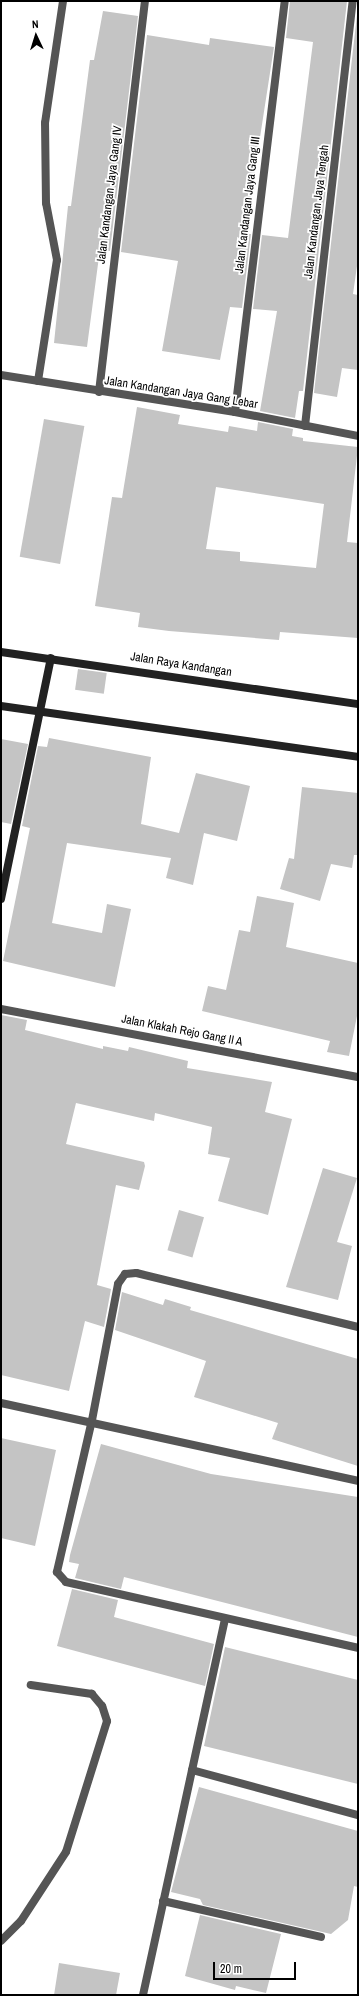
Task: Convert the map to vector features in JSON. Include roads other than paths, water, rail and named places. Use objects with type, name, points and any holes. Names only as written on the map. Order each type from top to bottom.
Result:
[{"type":"main road","name":"Jalan Raya Kandangan","points":[[1,652],[358,704]]},
{"type":"main road","points":[[1,899],[41,711],[50,658]]},
{"type":"main road","points":[[1,706],[358,757]]},
{"type":"street","points":[[38,381],[57,260],[46,203],[44,123],[63,1]]},
{"type":"street","name":"Jalan Kandangan Jaya Gang IV","points":[[99,392],[146,1]]},
{"type":"street","name":"Jalan Kandangan Jaya Gang III","points":[[235,412],[286,1]]},
{"type":"street","name":"Jalan Kandangan Jaya Tengah","points":[[305,426],[353,1]]},
{"type":"street","name":"Jalan Kandangan Jaya Gang Lebar","points":[[1,375],[99,392],[235,412],[358,436]]},
{"type":"street","name":"Jalan Klakah Rejo Gang II A","points":[[1,1009],[358,1077]]},
{"type":"street","points":[[358,1327],[136,1273],[124,1274],[118,1284],[92,1420],[57,1566],[58,1576],[66,1582],[225,1620],[358,1648]]},
{"type":"street","points":[[1,1403],[92,1420],[358,1481]]},
{"type":"street","points":[[143,1995],[225,1620]]},
{"type":"street","points":[[1,1941],[21,1921],[66,1852],[107,1721],[102,1706],[92,1694],[31,1685]]},
{"type":"street","points":[[192,1770],[358,1816]]},
{"type":"street","points":[[163,1900],[321,1936]]}]
